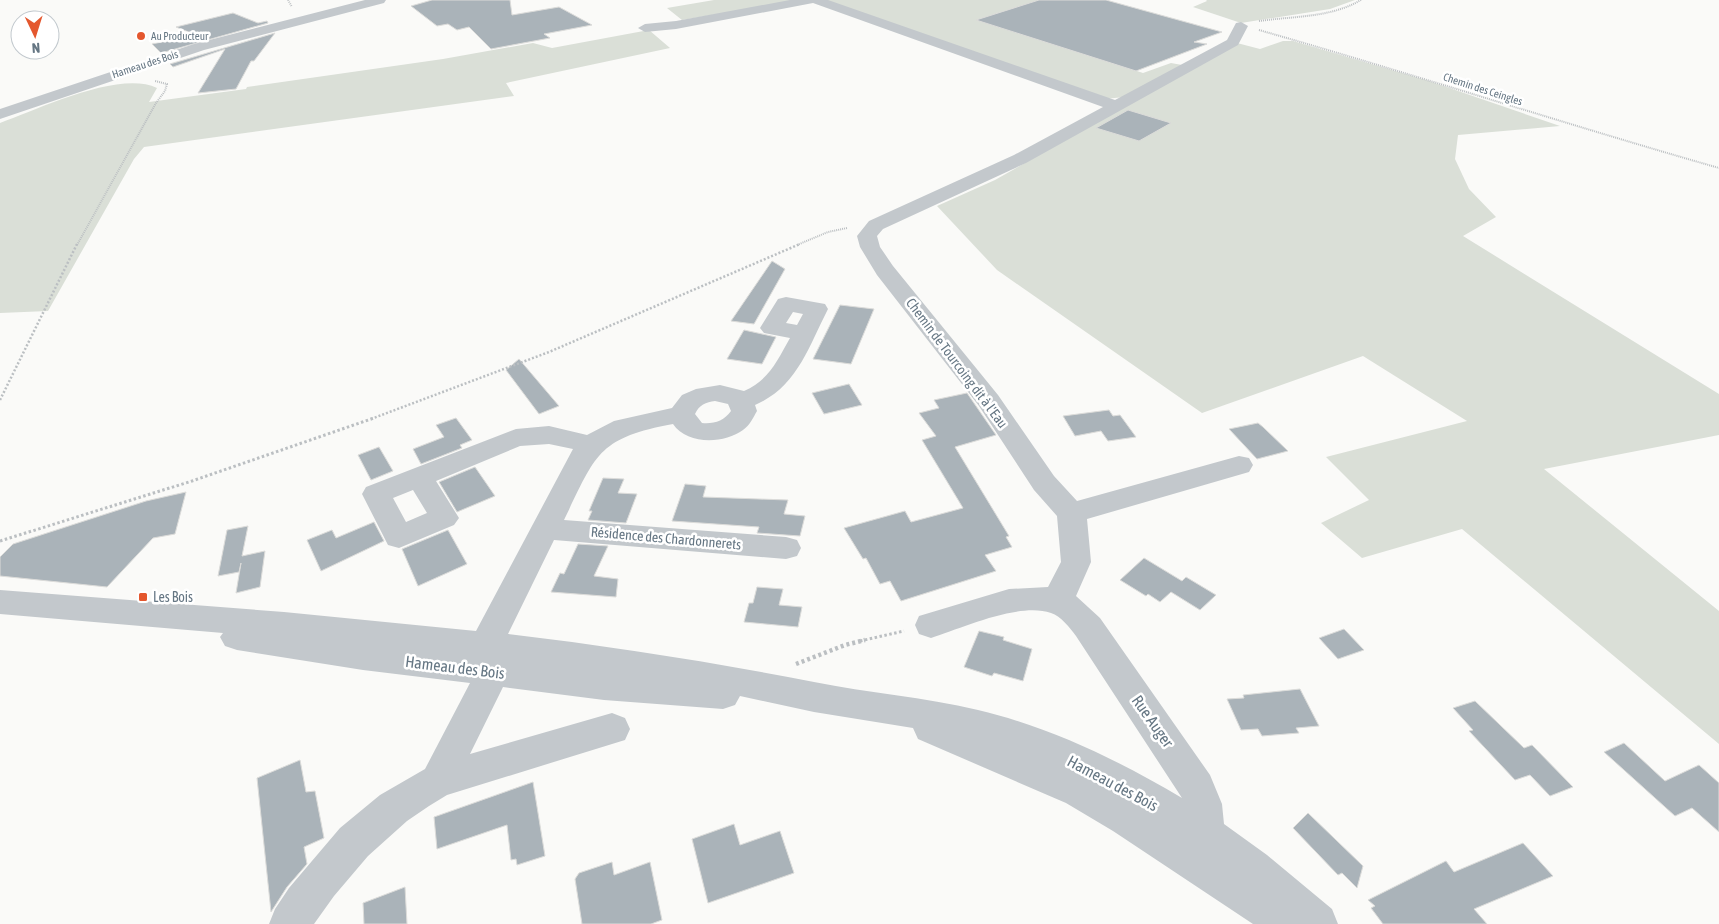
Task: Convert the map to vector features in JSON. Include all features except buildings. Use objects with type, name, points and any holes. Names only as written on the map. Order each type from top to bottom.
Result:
[{"type":"street","name":"Hameau des Bois","points":[[0,114],[199,47],[380,0]]},
{"type":"street","points":[[645,28],[676,26],[810,0]]},
{"type":"street","points":[[816,0],[1117,106]]},
{"type":"street","points":[[870,230],[876,225],[1020,159],[1117,106],[1233,42],[1241,26]]},
{"type":"street","name":"Chemin de Tourcoing dit à l'Eau","points":[[870,230],[867,236],[870,247],[885,270],[989,402],[1044,483],[1071,513]]},
{"type":"street","points":[[741,402],[770,388],[778,381],[804,333]]},
{"type":"street","points":[[723,393],[737,398],[741,402],[744,411],[740,420],[730,427],[716,431],[695,429],[685,422],[682,414],[687,404],[707,394],[723,393]]},
{"type":"street","points":[[438,780],[546,529],[578,463],[590,444],[631,424],[682,414]]},
{"type":"street","points":[[420,477],[522,437],[549,435],[590,444]]},
{"type":"street","points":[[932,625],[1010,602],[1026,600],[1056,601],[1069,580],[1076,562],[1071,513],[1239,465]]},
{"type":"street","name":"Résidence des Chardonnerets","points":[[546,529],[786,548]]},
{"type":"street","name":"Rue Auger","points":[[1056,601],[1076,613],[1088,626],[1189,772],[1204,804],[1206,820],[1195,846]]},
{"type":"street","name":"Hameau des Bois","points":[[0,602],[104,613],[319,650],[490,659],[762,685],[809,696],[879,708],[1079,791],[1127,818],[1195,846],[1269,883],[1316,924]]},
{"type":"street","name":"Hameau des Bois","points":[[490,659],[678,692],[809,696]]},
{"type":"street","points":[[290,924],[314,889],[363,833],[383,815],[438,780],[612,729]]},
{"type":"street","name":"Hameau des Bois","points":[[1195,846],[1291,924]]},
{"type":"path","points":[[1241,26],[1263,20],[1341,10],[1360,0]]},
{"type":"path","name":"Chemin des Ceingles","points":[[1241,26],[1414,74],[1566,124],[1719,168]]},
{"type":"path","points":[[0,400],[67,262],[156,103]]},
{"type":"path","points":[[0,541],[178,485],[502,371],[828,232],[851,228],[870,230]]},
{"type":"path","points":[[762,685],[784,669],[845,645],[932,625]]},
{"type":"shaded area","points":[[714,0],[802,0],[682,20],[667,8]]},
{"type":"shaded area","points":[[823,0],[1089,0],[1052,43],[1143,73],[1171,63],[1182,65],[1125,97],[1104,99]]},
{"type":"shaded area","points":[[1206,0],[1355,0],[1330,9],[1241,23],[1193,7]]},
{"type":"shaded area","points":[[649,30],[670,48],[506,83],[514,96],[144,147],[134,159],[48,311],[0,313],[0,123],[57,101],[101,87],[141,84],[157,88],[149,102],[443,59],[533,43],[552,48]]},
{"type":"shaded area","points":[[1283,41],[1293,41],[1429,81],[1560,126],[1458,135],[1455,159],[1469,189],[1496,217],[1463,236],[1719,394],[1719,435],[1544,469],[1719,611],[1719,744],[1462,529],[1362,558],[1321,523],[1369,500],[1326,457],[1467,421],[1363,356],[1202,413],[997,270],[937,206],[995,180],[1237,43],[1260,49]]},
{"type":"place","name":"Au Producteur","points":[[141,36]]},
{"type":"place","name":"Les Bois","points":[[143,597]]}]
